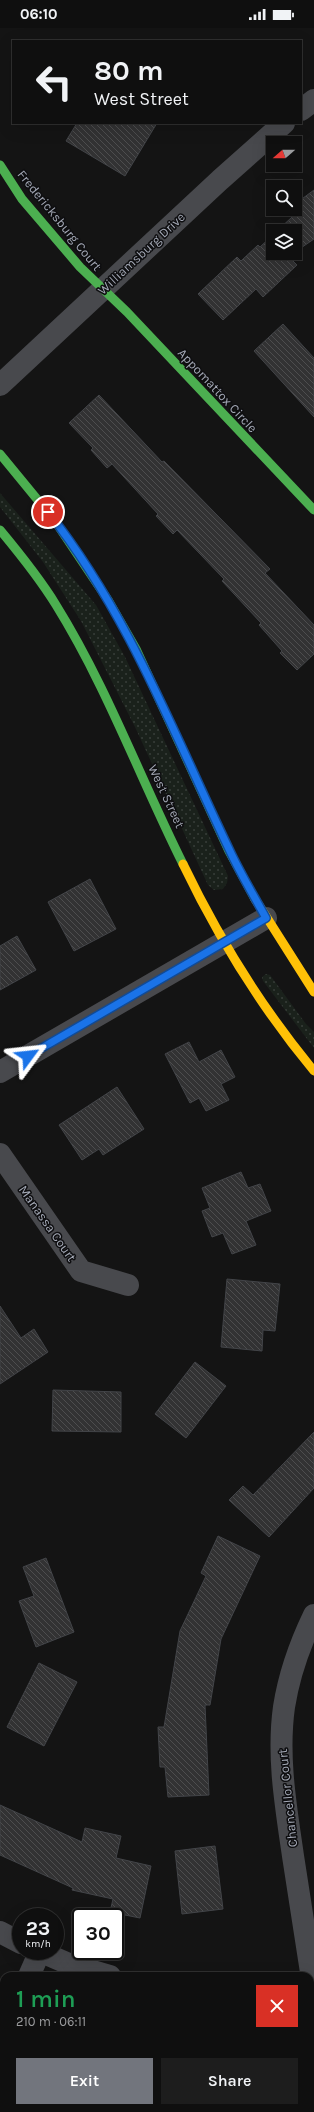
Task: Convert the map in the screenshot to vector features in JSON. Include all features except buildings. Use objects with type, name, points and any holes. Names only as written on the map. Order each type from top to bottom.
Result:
[{"type":"street","points":[[302,109],[314,100]]},
{"type":"street","name":"Williamsburg Drive","points":[[0,385],[220,180],[283,124]]},
{"type":"street","name":"Fredericksburg Court","points":[[0,165],[22,199],[80,268],[102,289]]},
{"type":"street","name":"Appomattox Circle","points":[[102,289],[127,312],[314,510]]},
{"type":"street","points":[[0,454],[55,521],[82,558],[108,600],[136,649],[229,851],[266,918],[314,992]]},
{"type":"street","name":"West Street","points":[[0,530],[34,572],[67,623],[110,706],[194,886],[223,943],[251,986],[299,1053],[314,1071]]},
{"type":"street","points":[[0,1072],[266,918]]},
{"type":"street","name":"Manassa Court","points":[[0,1154],[81,1271],[128,1285]]},
{"type":"street","name":"Chancellor Court","points":[[310,1972],[285,1802],[281,1758],[284,1708],[288,1684],[302,1641],[314,1615]]},
{"type":"street","points":[[0,1932],[12,1938]]},
{"type":"street","points":[[31,1972],[35,1960]]},
{"type":"street","points":[[60,1960],[96,1972]]},
{"type":"shaded area","points":[[0,493],[96,605],[125,657],[228,876],[227,883],[223,889],[214,890],[208,885],[135,727],[81,621],[43,562],[0,507]]},
{"type":"shaded area","points":[[266,974],[270,975],[306,1024],[314,1032],[314,1048],[263,981],[262,977]]},
{"type":"traffic: fast","points":[[0,165],[22,199],[80,267],[127,312],[314,510]]},
{"type":"traffic: fast","points":[[0,454],[55,521],[108,600],[136,649],[229,851],[255,899]]},
{"type":"traffic: fast","points":[[0,530],[43,586],[74,636],[107,700],[183,864]]},
{"type":"traffic: slow","points":[[183,864],[211,919],[242,972],[276,1022],[314,1071]]},
{"type":"traffic: slow","points":[[255,899],[314,992]]},
{"type":"route","points":[[28,1056],[266,918],[229,851],[200,785],[136,649],[82,558],[48,512]]}]
